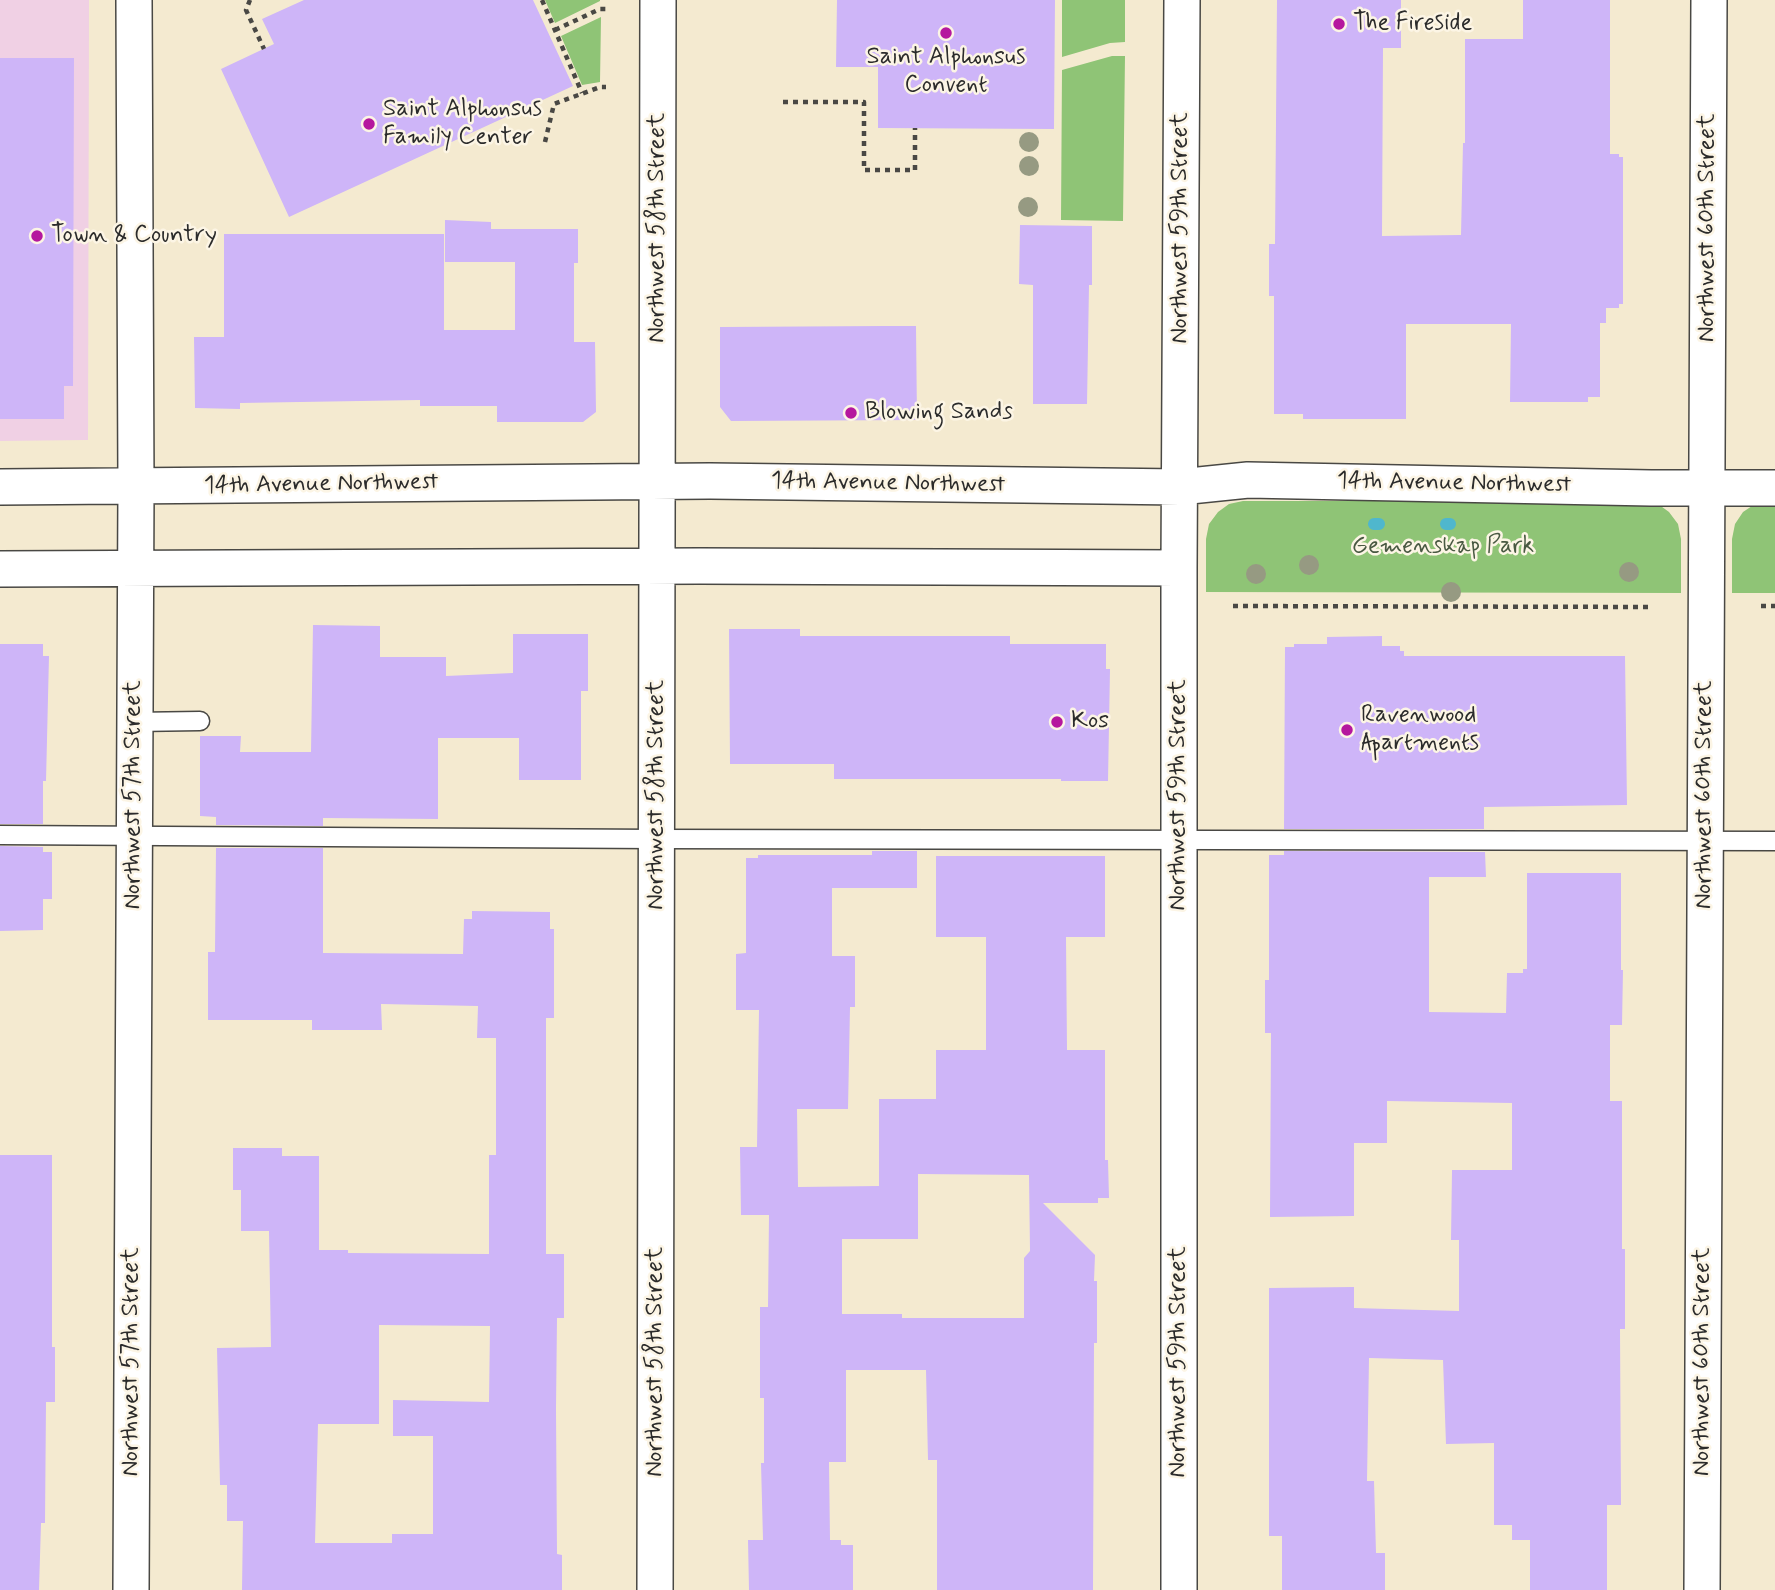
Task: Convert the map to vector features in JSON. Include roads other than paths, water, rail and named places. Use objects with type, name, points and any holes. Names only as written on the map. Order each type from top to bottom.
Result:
[{"type":"street","name":"Northwest 57th Street","points":[[131,1590],[136,487],[134,0]]},
{"type":"street","name":"Northwest 58th Street","points":[[655,1590],[658,0]]},
{"type":"street","name":"Northwest 59th Street","points":[[1179,1590],[1182,0]]},
{"type":"street","name":"Northwest 60th Street","points":[[1702,1590],[1709,0]]},
{"type":"street","name":"14th Avenue Northwest","points":[[0,487],[657,482],[1180,487],[1248,480],[1775,488]]},
{"type":"street","points":[[0,569],[1179,568]]},
{"type":"lane","points":[[134,722],[200,721]]},
{"type":"lane","points":[[0,835],[1775,841]]},
{"type":"waterway","points":[[1374,524],[1379,524]]},
{"type":"place","name":"The Fireside","points":[[1339,24]]},
{"type":"place","name":"Saint Alphonsus Convent","points":[[946,33]]},
{"type":"place","name":"Saint Alphonsus Family Center","points":[[369,124]]},
{"type":"place","name":"Town & Country","points":[[37,236]]},
{"type":"place","name":"Blowing Sands","points":[[851,413]]},
{"type":"place","name":"Kos","points":[[1057,722]]},
{"type":"place","name":"Ravenwood Apartments","points":[[1347,730]]},
{"type":"park label","name":"Gemenskap Park","points":[[1443,547]]}]
